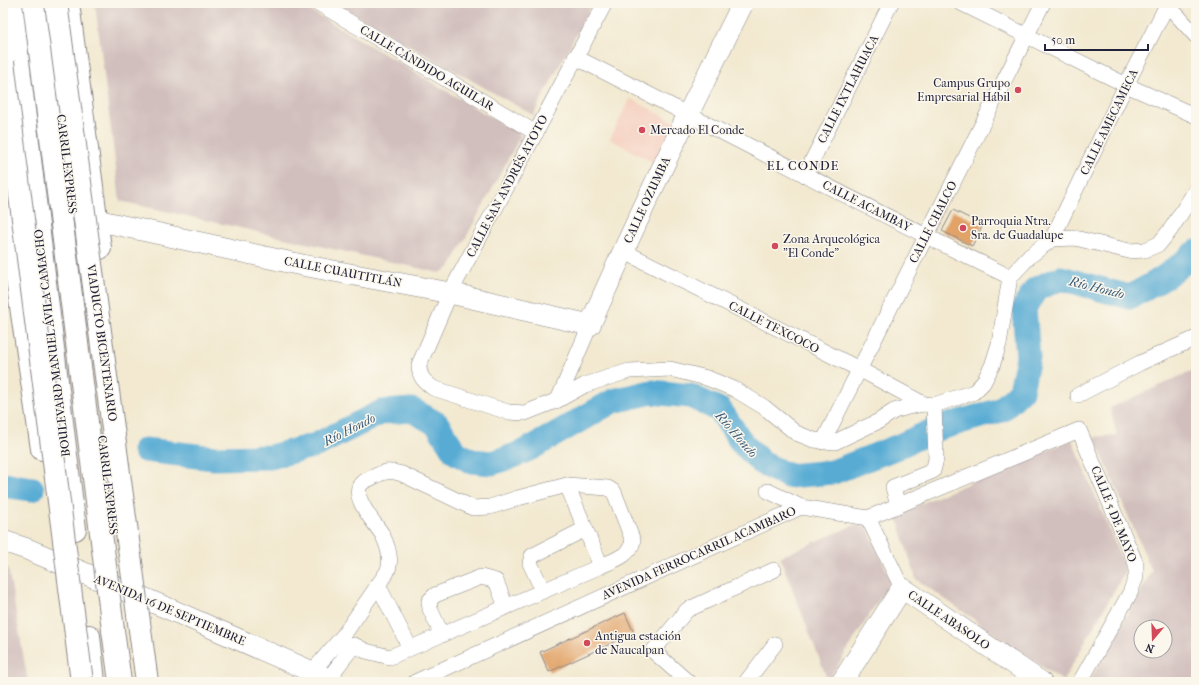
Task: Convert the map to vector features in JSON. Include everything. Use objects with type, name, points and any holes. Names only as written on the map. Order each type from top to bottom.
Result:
[{"type":"main road","name":"BOULEVARD MANUEL ÁVILA CAMACHO","points":[[11,3],[11,68],[75,529],[94,682]]},
{"type":"main road","name":"BOULEVARD MANUEL ÁVILA CAMACHO","points":[[34,3],[120,682]]},
{"type":"main road","name":"CARRIL EXPRESS","points":[[46,3],[133,682]]},
{"type":"main road","name":"VIADUCTO BICENTENARIO","points":[[56,3],[147,682]]},
{"type":"main road","points":[[68,3],[136,534]]},
{"type":"main road","points":[[3,124],[11,68]]},
{"type":"main road","points":[[11,68],[82,682]]},
{"type":"main road","points":[[3,186],[56,545]]},
{"type":"main road","points":[[75,327],[121,416]]},
{"type":"main road","points":[[64,618],[73,682]]},
{"type":"main road","points":[[148,626],[156,682]]},
{"type":"street","name":"CALLE CÁNDIDO AGUILAR","points":[[318,3],[536,132]]},
{"type":"street","name":"CALLE SAN ANDRÉS ATOTO","points":[[558,400],[524,413],[508,412],[433,388],[424,381],[419,374],[420,365],[450,293],[605,3]]},
{"type":"street","name":"CALLE OZUMBA","points":[[558,400],[623,250],[743,3]]},
{"type":"street","name":"CALLE IXTLAHUACA","points":[[805,175],[892,3]]},
{"type":"street","points":[[961,3],[1026,36],[1196,116]]},
{"type":"street","name":"CALLE CHALCO","points":[[823,442],[1043,3]]},
{"type":"street","points":[[1167,4],[1196,36]]},
{"type":"street","name":"CALLE AMECAMECA","points":[[1052,239],[1126,84],[1167,4]]},
{"type":"street","name":"CALLE ACAMBAY","points":[[575,57],[926,237],[1010,277]]},
{"type":"street","points":[[558,400],[585,385],[629,371],[670,370],[707,378],[734,389],[764,407],[796,433],[814,440],[835,442],[879,421],[894,411],[908,407],[931,407],[974,392],[983,383],[992,366],[999,344],[1010,277],[1030,256],[1052,239],[1075,238],[1129,251],[1144,250],[1159,244],[1171,229],[1196,190]]},
{"type":"street","name":"CALLE CUAUTITLÁN","points":[[96,220],[302,264],[450,293],[590,324]]},
{"type":"street","name":"CALLE TEXCOCO","points":[[623,250],[931,407]]},
{"type":"street","points":[[1078,395],[1140,363],[1196,338]]},
{"type":"street","points":[[868,518],[898,506],[893,487],[933,472],[936,459],[936,440],[931,407]]},
{"type":"street","name":"CALLE 5 DE MAYO","points":[[898,506],[1079,430],[1136,564],[1136,577],[1130,593],[1080,682]]},
{"type":"street","points":[[325,678],[343,636],[387,572],[390,561],[382,534],[360,499],[358,492],[362,483],[384,471],[393,471],[473,508],[490,507],[567,485],[608,488],[614,492],[633,541],[632,548],[626,554],[390,657],[377,654],[354,645],[343,636]]},
{"type":"street","points":[[567,485],[601,566]]},
{"type":"street","points":[[768,491],[802,507]]},
{"type":"street","name":"AVENIDA FERROCARRIL ACAMBARO","points":[[415,682],[802,507],[868,518]]},
{"type":"street","name":"CALLE ABASOLO","points":[[868,518],[902,588],[1041,682]]},
{"type":"street","points":[[543,591],[530,563],[532,556],[585,529]]},
{"type":"street","name":"AVENIDA 16 DE SEPTIEMBRE","points":[[3,540],[137,596],[325,678]]},
{"type":"street","points":[[688,682],[653,652],[687,610],[774,570]]},
{"type":"street","points":[[442,635],[430,609],[429,601],[435,595],[481,577],[489,578],[496,581],[506,607]]},
{"type":"street","points":[[378,585],[410,648]]},
{"type":"street","points":[[842,682],[902,588]]},
{"type":"street","points":[[746,682],[775,644]]},
{"type":"street","points":[[325,678],[354,645]]},
{"type":"shaded area","points":[[95,3],[303,3],[308,9],[521,135],[450,267],[440,273],[120,201]]},
{"type":"shaded area","points":[[334,3],[593,3],[533,115]]},
{"type":"shaded area","name":"Mercado El Conde","points":[[630,98],[674,122],[654,163],[610,139]]},
{"type":"shaded area","points":[[1196,369],[1196,682],[1089,682],[1152,571],[1094,437],[1117,435],[1110,408]]},
{"type":"shaded area","points":[[1072,440],[1126,570],[1063,681],[916,579],[896,514]]},
{"type":"shaded area","points":[[864,521],[891,580],[828,681],[780,557]]},
{"type":"shaded area","points":[[3,566],[8,568],[28,682],[3,682]]},
{"type":"building","name":"Parroquia Ntra. Sra. de Guadalupe","points":[[953,210],[983,225],[972,246],[942,231]]},
{"type":"building","name":"Antigua estación de Naucalpan","points":[[625,613],[634,633],[549,672],[540,652]]},
{"type":"waterway","name":"Río Hondo","points":[[145,450],[214,458],[270,457],[316,445],[382,412],[412,410],[437,424],[455,452],[471,461],[492,463],[516,455],[533,447],[613,401],[652,392],[690,396],[720,410],[742,443],[762,463],[788,476],[833,472],[897,447],[936,429],[1001,410],[1021,391],[1028,357],[1024,308],[1036,289],[1061,278],[1129,297],[1164,277],[1196,252]]},
{"type":"waterway","points":[[3,485],[32,489]]},
{"type":"place","name":"Campus Grupo Empresarial Hábil","points":[[1018,90]]},
{"type":"place","name":"Mercado El Conde","points":[[642,130]]},
{"type":"place","name":"Parroquia Ntra. Sra. de Guadalupe","points":[[963,228]]},
{"type":"place","name":"Zona Arqueológica \"El Conde\"","points":[[775,246]]},
{"type":"place","name":"Antigua estación de Naucalpan","points":[[587,643]]},
{"type":"district","name":"EL CONDE","points":[[803,165]]}]
